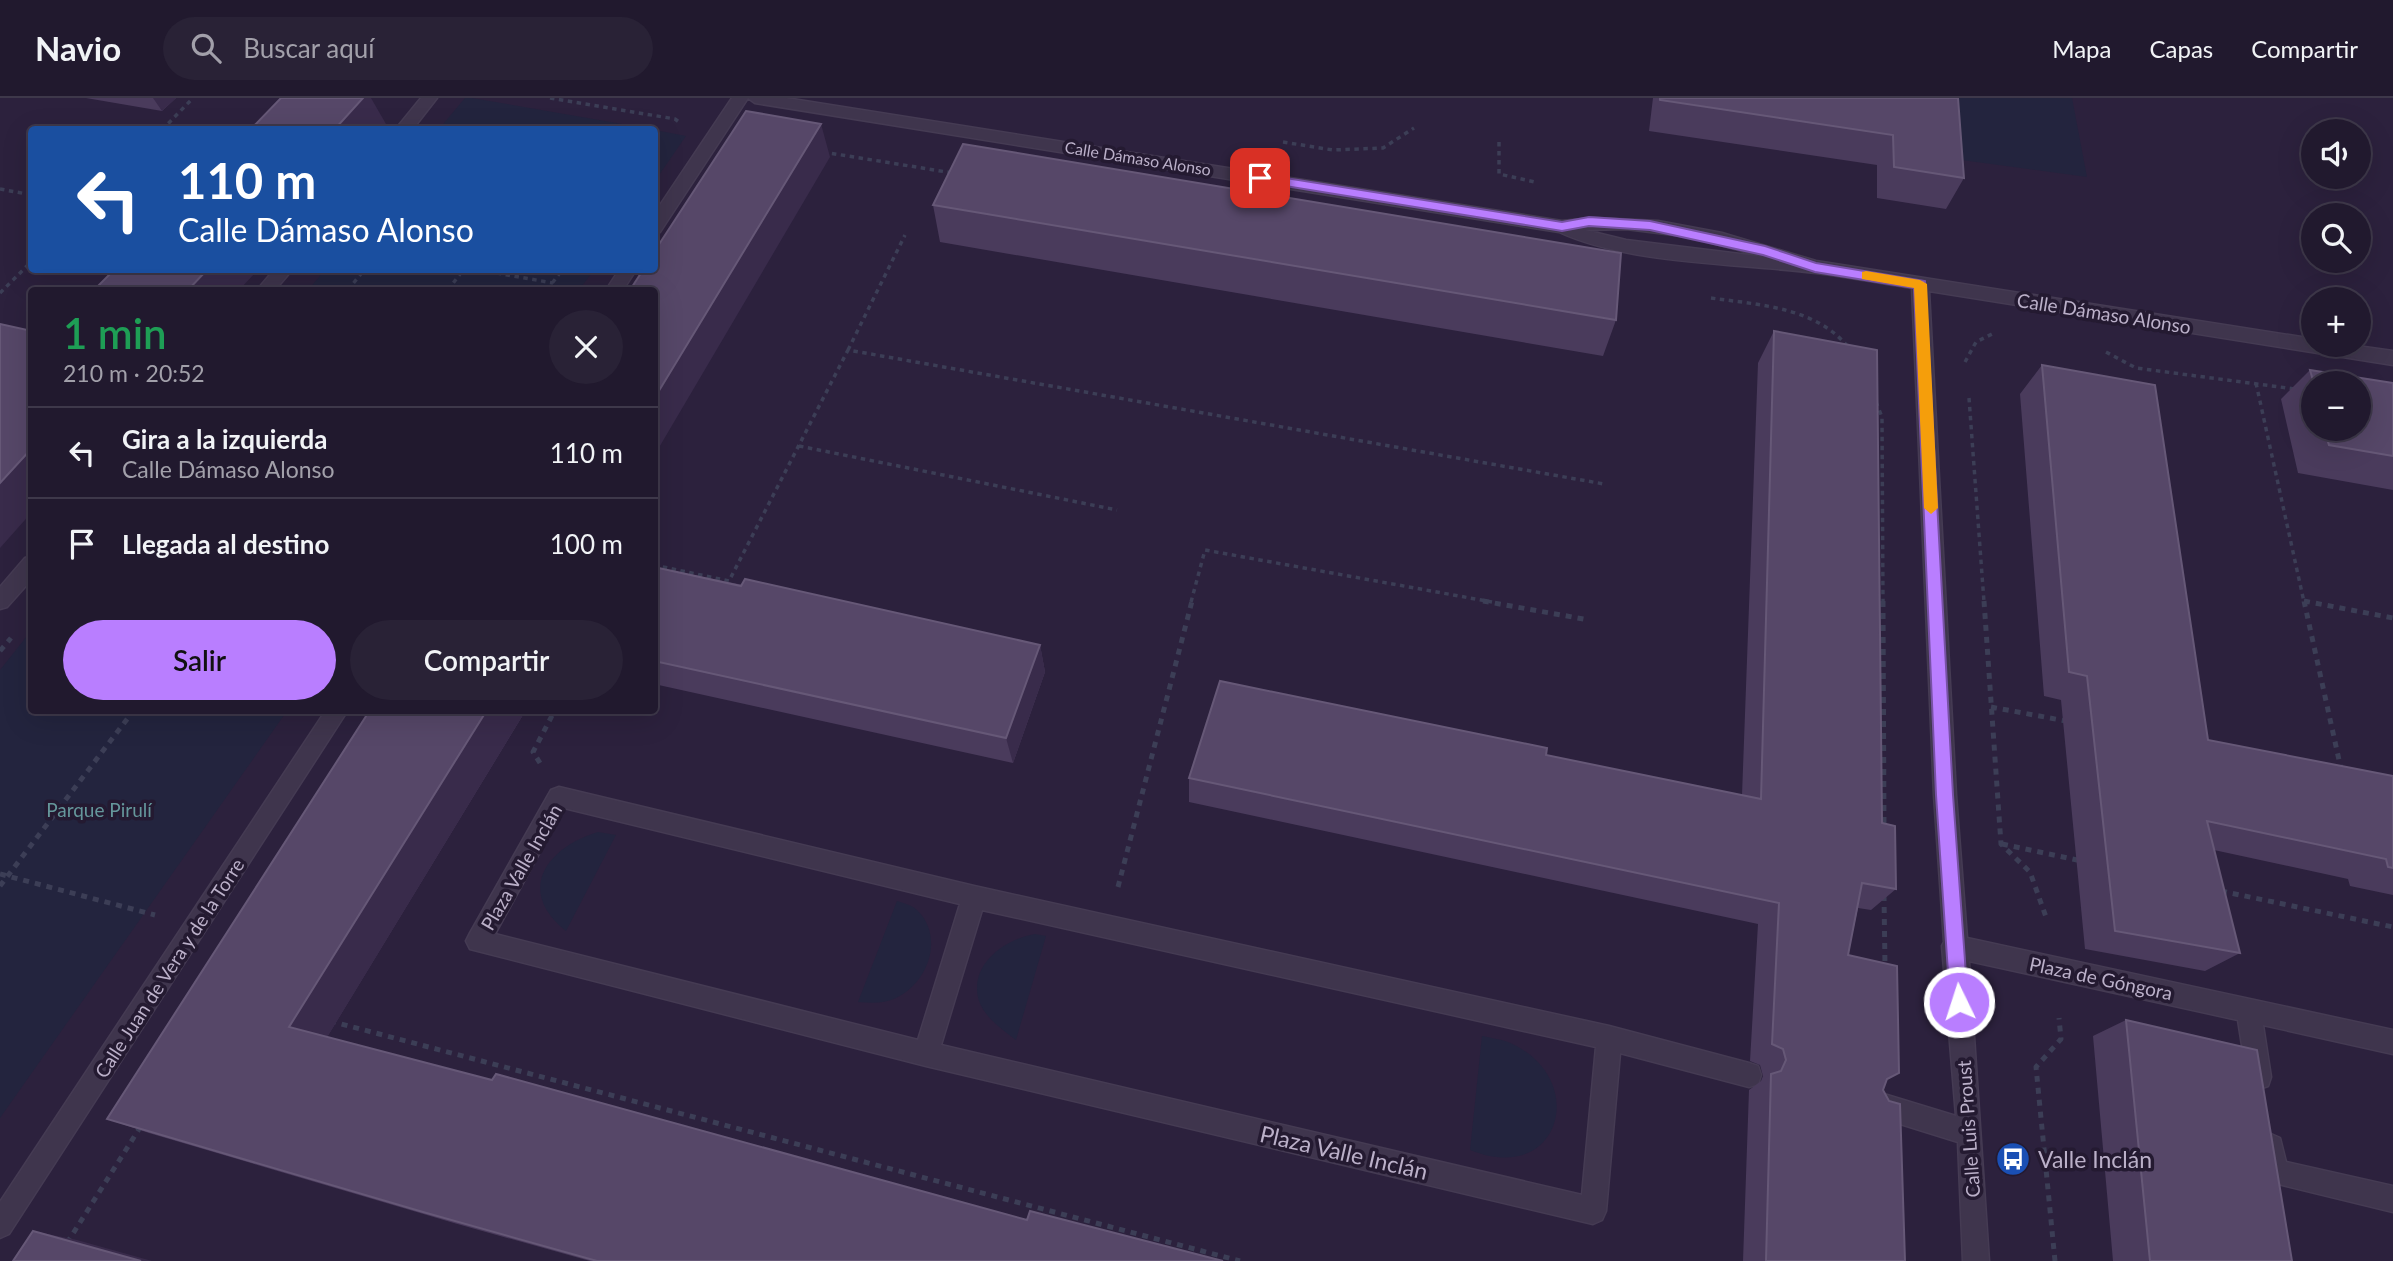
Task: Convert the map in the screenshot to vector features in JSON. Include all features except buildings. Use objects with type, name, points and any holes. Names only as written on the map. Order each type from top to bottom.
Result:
[{"type":"street","points":[[405,126],[429,98]]},
{"type":"street","points":[[658,222],[740,98]]},
{"type":"street","name":"Calle Dámaso Alonso","points":[[755,98],[1562,226],[1582,237],[1611,243],[1756,264],[1815,267],[2393,358]]},
{"type":"street","points":[[268,287],[280,273]]},
{"type":"street","name":"Calle Luis Proust","points":[[1920,284],[1954,946],[1970,1133],[1976,1261]]},
{"type":"street","points":[[0,601],[28,569]]},
{"type":"street","name":"Calle Juan de Vera y de la Torre","points":[[0,1225],[335,714]]},
{"type":"street","name":"Plaza Valle Inclán","points":[[1609,1038],[1593,1211],[926,1054],[478,942],[559,797],[974,897],[1609,1038],[1749,1074]]},
{"type":"street","points":[[926,1054],[974,897]]},
{"type":"street","name":"Plaza de Góngora","points":[[1954,946],[2393,1042]]},
{"type":"street","points":[[2248,1010],[2275,1172],[2393,1199]]},
{"type":"street","points":[[1872,1104],[1970,1133]]},
{"type":"path","points":[[166,126],[193,98]]},
{"type":"path","points":[[550,98],[675,119],[683,125]]},
{"type":"path","points":[[1270,140],[1333,149],[1383,148],[1414,128]]},
{"type":"path","points":[[1499,142],[1499,174],[1540,183]]},
{"type":"path","points":[[818,151],[955,173]]},
{"type":"path","points":[[0,189],[28,194]]},
{"type":"path","points":[[658,566],[729,581],[905,235]]},
{"type":"path","points":[[0,293],[28,265]]},
{"type":"path","points":[[350,287],[362,273]]},
{"type":"path","points":[[496,273],[553,283]]},
{"type":"path","points":[[550,287],[560,273]]},
{"type":"path","points":[[1706,297],[1797,312],[1842,335],[1854,356]]},
{"type":"path","points":[[1963,365],[1976,342],[1995,332]]},
{"type":"path","points":[[848,350],[1604,484]]},
{"type":"path","points":[[2104,351],[2136,368],[2301,390]]},
{"type":"path","points":[[2256,383],[2342,775],[2328,772]]},
{"type":"path","points":[[1967,388],[1972,421],[2001,844],[2030,872],[2046,916]]},
{"type":"path","points":[[1874,396],[1882,417],[1884,829]]},
{"type":"path","points":[[799,446],[1117,510]]},
{"type":"path","points":[[1108,925],[1205,550],[1588,620]]},
{"type":"path","points":[[2304,601],[2393,618]]},
{"type":"path","points":[[1992,707],[2072,723]]},
{"type":"path","points":[[0,886],[131,714]]},
{"type":"path","points":[[553,714],[533,752],[559,797]]},
{"type":"path","points":[[2001,844],[2095,864]]},
{"type":"path","points":[[0,874],[197,926]]},
{"type":"path","points":[[1884,884],[1885,979]]},
{"type":"path","points":[[2217,890],[2393,928]]},
{"type":"path","points":[[321,1018],[1240,1261]]},
{"type":"path","points":[[2055,1261],[2036,1067],[2060,1039],[2059,1018]]},
{"type":"path","points":[[62,1249],[144,1121]]},
{"type":"green space","points":[[465,98],[472,98],[634,126],[442,126]]},
{"type":"green space","points":[[1946,98],[2072,98],[2087,177],[1954,159]]},
{"type":"green space","points":[[658,131],[686,136],[658,177]]},
{"type":"green space","points":[[322,273],[592,273],[581,287],[311,287]]},
{"type":"green space","name":"Parque Pirulí","points":[[28,635],[28,714],[285,714],[0,1118],[0,670]]},
{"type":"green space","points":[[598,832],[616,835],[566,931],[551,916],[542,901],[540,886],[544,872],[552,859],[564,848]]},
{"type":"green space","points":[[897,901],[915,908],[930,933],[931,946],[924,971],[917,982],[896,998],[873,1003],[858,1002]]},
{"type":"green space","points":[[1035,934],[1046,936],[1016,1040],[985,1013],[979,1001],[979,976],[984,965],[1001,948]]},
{"type":"green space","points":[[1482,1036],[1508,1042],[1534,1058],[1550,1079],[1556,1101],[1554,1123],[1544,1141],[1526,1154],[1501,1157],[1470,1150]]},
{"type":"slow traffic","points":[[1866,275],[1920,284],[1931,508]]},
{"type":"place","name":"Valle Inclán","points":[[2013,1159]]},
{"type":"route","points":[[1260,178],[1562,226],[1589,222],[1650,225],[1765,251],[1815,267],[1920,284],[1945,795],[1959,1002]]}]
